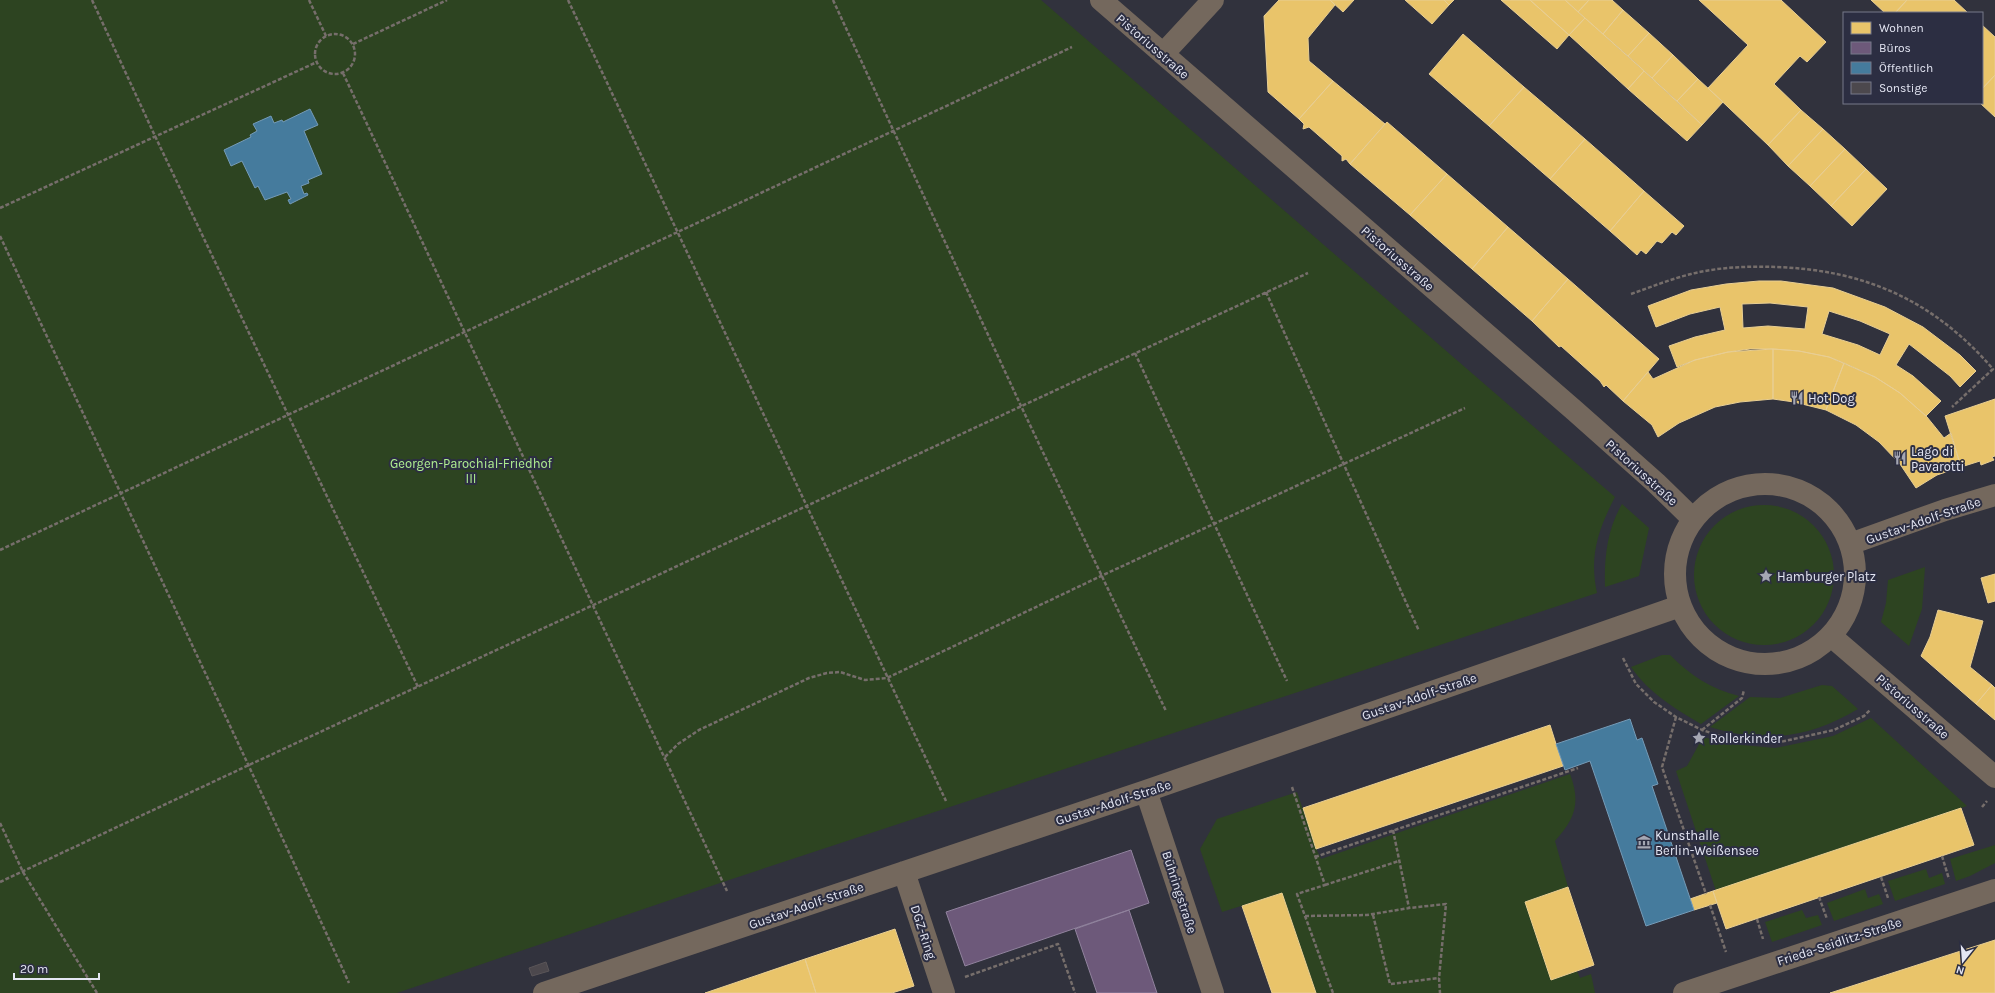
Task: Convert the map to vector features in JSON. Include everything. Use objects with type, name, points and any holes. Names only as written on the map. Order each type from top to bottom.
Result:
[{"type":"street","name":"Pistoriusstraße","points":[[1101,0],[1575,411],[1693,519]]},
{"type":"street","points":[[1164,54],[1213,0]]},
{"type":"street","points":[[1770,484],[1789,487],[1807,494],[1823,505],[1836,519],[1850,544],[1855,583],[1847,612],[1831,636],[1808,654],[1780,663],[1750,663],[1723,654],[1699,636],[1680,606],[1675,584],[1676,555],[1687,527],[1693,519],[1714,499],[1731,490],[1750,485],[1770,484]]},
{"type":"street","name":"Gustav-Adolf-Straße","points":[[1850,544],[1945,510],[1995,495]]},
{"type":"street","name":"Gustav-Adolf-Straße","points":[[544,993],[590,986],[904,872],[1146,791],[1680,606]]},
{"type":"street","name":"Pistoriusstraße","points":[[1831,636],[1995,777]]},
{"type":"street","name":"Bühringstraße","points":[[1146,791],[1213,993]]},
{"type":"street","name":"DGZ-Ring","points":[[904,872],[943,989]]},
{"type":"street","name":"Frieda-Seidlitz-Straße","points":[[1684,993],[1995,890]]},
{"type":"path","points":[[92,0],[155,136],[418,687]]},
{"type":"path","points":[[309,0],[326,36]]},
{"type":"path","points":[[353,44],[447,0]]},
{"type":"path","points":[[568,0],[946,801]]},
{"type":"path","points":[[833,0],[1021,406],[1166,711]]},
{"type":"path","points":[[332,34],[344,36],[353,44],[356,58],[349,69],[343,73],[337,74],[324,71],[317,62],[315,56],[317,44],[326,36],[332,34]]},
{"type":"path","points":[[0,550],[288,415],[464,330],[1072,47]]},
{"type":"path","points":[[0,208],[317,62]]},
{"type":"path","points":[[343,73],[727,891]]},
{"type":"path","points":[[0,236],[249,765],[349,983]]},
{"type":"path","points":[[1631,294],[1692,274],[1722,269],[1759,266],[1792,267],[1859,278],[1898,294],[1933,314],[1957,332],[1993,369],[1952,407]]},
{"type":"path","points":[[0,882],[1308,273]]},
{"type":"path","points":[[1266,292],[1345,464],[1419,631]]},
{"type":"path","points":[[1135,353],[1287,681]]},
{"type":"path","points":[[665,757],[678,744],[699,730],[809,678],[826,672],[840,672],[865,680],[887,678],[1101,576],[1465,408]]},
{"type":"path","points":[[1623,658],[1636,684],[1654,702],[1676,717],[1702,730],[1730,739],[1776,743],[1834,730],[1864,716],[1870,710]]},
{"type":"path","points":[[1702,730],[1742,698],[1744,690]]},
{"type":"path","points":[[1676,717],[1662,767],[1706,894]]},
{"type":"path","points":[[1315,857],[1578,768]]},
{"type":"path","points":[[1292,787],[1325,885]]},
{"type":"path","points":[[0,823],[23,872],[97,993]]},
{"type":"path","points":[[1392,830],[1409,908]]},
{"type":"path","points":[[1333,993],[1297,894],[1399,861]]},
{"type":"path","points":[[1305,916],[1373,915],[1409,908],[1446,904],[1439,978],[1440,993]]},
{"type":"path","points":[[1710,905],[1734,976]]},
{"type":"path","points":[[1373,915],[1390,984],[1439,978]]},
{"type":"path","points":[[943,989],[1058,944],[1075,993]]},
{"type":"green space","name":"Georgen-Parochial-Friedhof III","points":[[0,0],[1041,0],[1615,497],[1604,521],[1597,544],[1594,567],[1597,593],[723,882],[397,993],[0,993]]},
{"type":"green space","points":[[1622,504],[1649,528],[1639,576],[1605,587],[1606,555],[1610,534]]},
{"type":"green space","points":[[1771,505],[1791,510],[1814,525],[1829,548],[1833,561],[1833,589],[1829,602],[1814,625],[1791,640],[1778,644],[1757,645],[1737,640],[1714,625],[1699,602],[1695,589],[1694,568],[1699,548],[1714,525],[1737,510],[1750,506]]},
{"type":"green space","points":[[1925,567],[1922,609],[1909,646],[1881,622],[1886,603],[1888,580]]},
{"type":"green space","points":[[1662,655],[1670,655],[1693,675],[1710,685],[1739,696],[1701,724],[1672,706],[1654,692],[1631,667]]},
{"type":"green space","points":[[1822,685],[1832,686],[1858,709],[1840,719],[1822,726],[1804,732],[1786,735],[1749,735],[1710,727],[1750,697],[1780,698]]},
{"type":"green space","points":[[1871,718],[1967,806],[1716,891],[1676,771],[1687,766],[1703,737],[1730,744],[1775,748],[1833,736]]},
{"type":"green space","points":[[1570,774],[1575,794],[1574,810],[1567,825],[1555,841],[1568,887],[1525,902],[1551,980],[1577,971],[1580,978],[1591,974],[1595,993],[1316,993],[1282,893],[1222,912],[1200,849],[1217,819],[1297,792],[1321,859]]},
{"type":"green space","points":[[1995,845],[1995,863],[1970,876],[1956,881],[1950,859]]},
{"type":"green space","points":[[1926,869],[1929,878],[1942,873],[1945,884],[1895,901],[1888,881]]},
{"type":"green space","points":[[1865,889],[1868,898],[1879,894],[1883,904],[1834,921],[1827,903]]},
{"type":"green space","points":[[1802,910],[1806,918],[1818,915],[1822,925],[1772,942],[1765,922]]},
{"type":"building: Wohnen","points":[[1279,0],[1330,0],[1335,5],[1308,38],[1309,61],[1333,81],[1299,119],[1268,92],[1264,16]]},
{"type":"building: Wohnen","points":[[1330,0],[1354,0],[1343,12]]},
{"type":"building: Wohnen","points":[[1405,0],[1444,0],[1449,5],[1432,24]]},
{"type":"building: Wohnen","points":[[1444,0],[1454,0],[1449,5]]},
{"type":"building: Wohnen","points":[[1501,0],[1530,0],[1569,35],[1557,49]]},
{"type":"building: Wohnen","points":[[1530,0],[1565,0],[1585,18],[1569,35]]},
{"type":"building: Wohnen","points":[[1565,0],[1589,0],[1578,12]]},
{"type":"building: Wohnen","points":[[1589,0],[1612,0],[1623,10],[1603,34],[1578,12]]},
{"type":"building: Wohnen","points":[[1699,0],[1781,0],[1826,42],[1807,62],[1800,56],[1774,84],[1801,110],[1768,145],[1708,88],[1748,45]]},
{"type":"building: Wohnen","points":[[1871,0],[1907,0],[1896,12],[1884,12]]},
{"type":"building: Wohnen","points":[[1907,0],[1954,0],[1967,12],[1896,12]]},
{"type":"building: Wohnen","points":[[1623,10],[1649,33],[1628,56],[1603,34]]},
{"type":"building: Wohnen","points":[[1585,18],[1644,71],[1628,89],[1569,35]]},
{"type":"building: Wohnen","points":[[1983,26],[1995,37],[1995,75],[1983,88]]},
{"type":"building: Wohnen","points":[[1649,33],[1673,55],[1652,78],[1628,56]]},
{"type":"building: Wohnen","points":[[1463,34],[1524,87],[1489,126],[1429,74]]},
{"type":"building: Wohnen","points":[[1673,55],[1698,79],[1677,101],[1652,78]]},
{"type":"building: Wohnen","points":[[1644,71],[1702,125],[1687,141],[1628,89]]},
{"type":"building: Wohnen","points":[[1995,75],[1995,117],[1981,104],[1983,104],[1983,88]]},
{"type":"building: Wohnen","points":[[1698,79],[1723,102],[1702,125],[1677,101]]},
{"type":"building: Wohnen","points":[[1333,81],[1385,124],[1350,164],[1346,159],[1342,161],[1342,156],[1309,127],[1303,129],[1304,124],[1299,119]]},
{"type":"building: Wohnen","points":[[1524,87],[1585,139],[1550,179],[1489,126]]},
{"type":"building: Wohnen","points":[[1801,110],[1823,129],[1788,166],[1768,145]]},
{"type":"building: Wohnen","points":[[1387,122],[1447,174],[1410,215],[1350,164]]},
{"type":"building: Wohnen","points":[[1823,129],[1845,149],[1810,186],[1788,166]]},
{"type":"building: Wohnen","points":[[1585,139],[1644,191],[1610,231],[1550,179]]},
{"type":"building: Wohnen","points":[[1845,149],[1866,169],[1831,206],[1810,186]]},
{"type":"building: Wohnen","points":[[1866,169],[1887,189],[1852,226],[1831,206]]},
{"type":"building: Wohnen","points":[[1447,174],[1508,227],[1472,269],[1410,215]]},
{"type":"building: Wohnen","points":[[1644,191],[1684,226],[1676,235],[1672,232],[1662,243],[1657,241],[1646,254],[1641,250],[1637,255],[1610,231]]},
{"type":"building: Wohnen","points":[[1508,227],[1568,279],[1532,321],[1472,269]]},
{"type":"building: Wohnen","points":[[1568,279],[1659,359],[1623,401],[1606,385],[1604,387],[1600,381],[1561,346],[1559,347],[1532,321]]},
{"type":"building: Wohnen","points":[[1781,281],[1833,288],[1885,307],[1923,327],[1960,355],[1976,371],[1960,387],[1950,376],[1909,344],[1896,365],[1913,376],[1941,401],[1926,416],[1900,393],[1875,377],[1829,357],[1799,351],[1773,349],[1728,352],[1695,360],[1677,367],[1669,346],[1695,337],[1725,330],[1720,307],[1690,314],[1656,327],[1648,306],[1691,290],[1726,284]],"holes":[[[1770,303],[1808,307],[1805,329],[1768,326],[1743,328],[1742,304]],[[1829,311],[1860,321],[1890,334],[1880,355],[1858,345],[1822,334]]]},
{"type":"building: Wohnen","points":[[1750,349],[1773,349],[1773,399],[1740,402],[1715,407],[1679,423],[1658,437],[1652,425],[1623,401],[1648,372],[1653,379],[1695,360],[1728,352]]},
{"type":"building: Wohnen","points":[[1773,349],[1799,351],[1829,357],[1844,363],[1826,410],[1794,402],[1773,399]]},
{"type":"building: Wohnen","points":[[1844,363],[1875,377],[1900,393],[1927,417],[1944,438],[1951,433],[1961,467],[1937,475],[1916,488],[1900,464],[1879,442],[1856,425],[1826,410]]},
{"type":"building: Wohnen","points":[[1995,399],[1995,456],[1992,457],[1994,460],[1981,465],[1980,461],[1961,467],[1945,416]]},
{"type":"building: Wohnen","points":[[1995,574],[1995,601],[1988,603],[1981,578]]},
{"type":"building: Wohnen","points":[[1938,610],[1983,621],[1970,667],[1992,685],[1976,704],[1921,656],[1930,637]]},
{"type":"building: Wohnen","points":[[1992,685],[1995,688],[1995,720],[1976,704]]},
{"type":"building: Wohnen","points":[[1550,725],[1563,766],[1316,849],[1303,808]]},
{"type":"building: Wohnen","points":[[1961,808],[1974,845],[1726,929],[1713,891]]},
{"type":"building: Wohnen","points":[[1568,887],[1594,965],[1551,980],[1525,902]]},
{"type":"building: Wohnen","points":[[1713,891],[1717,903],[1694,910],[1690,899]]},
{"type":"building: Wohnen","points":[[1282,893],[1316,993],[1272,993],[1242,906]]},
{"type":"building: Wohnen","points":[[895,929],[914,986],[892,993],[816,993],[805,959]]},
{"type":"building: Wohnen","points":[[1995,940],[1995,993],[1830,993]]},
{"type":"building: Wohnen","points":[[805,959],[816,993],[705,993]]},
{"type":"building: Büros","points":[[1131,850],[1149,903],[965,966],[946,912]]},
{"type":"building: Büros","points":[[1129,910],[1157,993],[1097,993],[1075,929]]},
{"type":"building: Öffentlich","points":[[310,109],[318,125],[304,131],[322,174],[308,180],[309,183],[301,186],[304,194],[307,193],[308,195],[290,204],[288,200],[291,199],[287,192],[265,200],[258,186],[255,188],[242,161],[231,166],[224,150],[251,137],[250,135],[257,131],[253,124],[271,116],[274,123],[282,120],[283,122]]},
{"type":"building: Öffentlich","name":"Kunsthalle Berlin-Weißensee","points":[[1630,719],[1637,740],[1642,738],[1658,784],[1652,786],[1694,910],[1646,926],[1590,761],[1565,770],[1556,744]]},
{"type":"building: Sonstige","points":[[546,962],[549,971],[532,976],[529,968]]},
{"type":"place","name":"Hot Dog","points":[[1797,398]]},
{"type":"place","name":"Lago di Pavarotti","points":[[1900,458]]},
{"type":"place","name":"Hamburger Platz","points":[[1766,576]]},
{"type":"place","name":"Rollerkinder","points":[[1699,738]]},
{"type":"place","name":"Kunsthalle Berlin-Weißensee","points":[[1644,842]]}]
